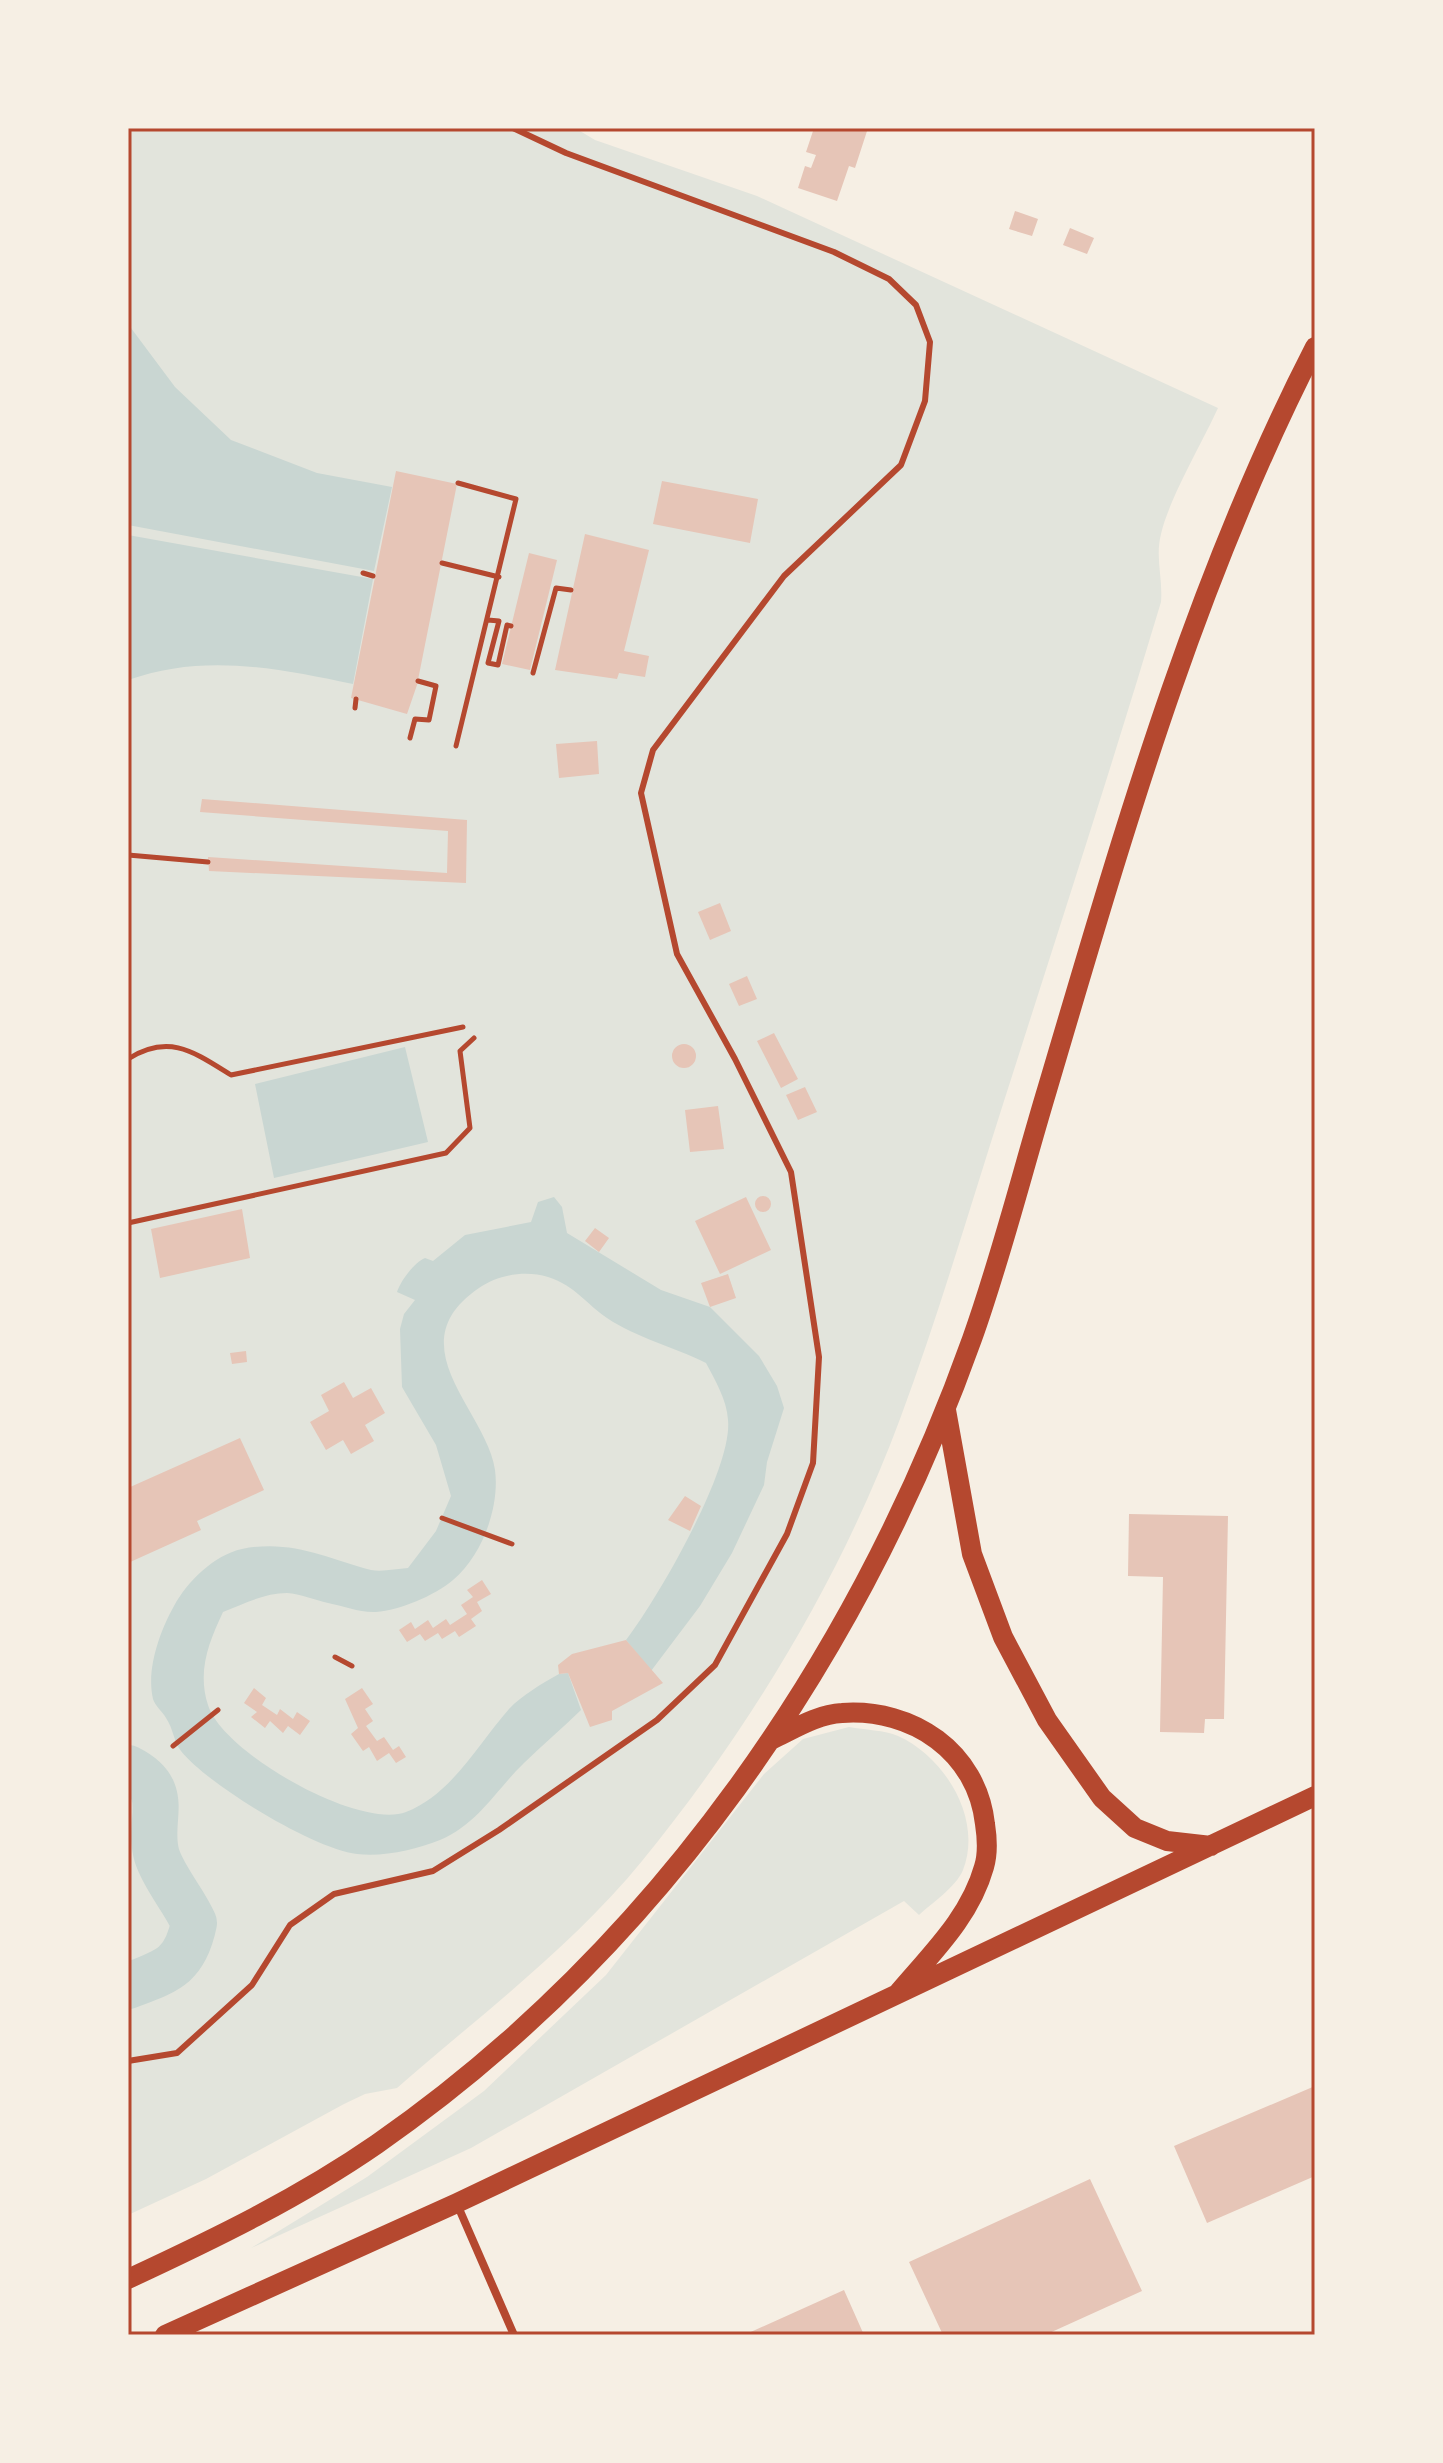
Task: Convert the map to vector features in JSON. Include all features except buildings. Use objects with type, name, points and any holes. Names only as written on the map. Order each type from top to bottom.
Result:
[{"type":"main road","points":[[128,2277],[194,2249],[306,2189],[379,2143],[496,2050],[576,1976],[686,1855],[772,1739],[813,1677],[893,1534],[946,1410],[975,1332],[1105,893],[1218,554],[1268,438],[1315,347]]},
{"type":"main road","points":[[946,1410],[972,1554],[1003,1637],[1047,1720],[1102,1798],[1135,1828],[1167,1841],[1211,1846]]},
{"type":"main road","points":[[772,1739],[841,1713],[901,1721],[922,1729],[963,1762],[983,1803],[986,1863],[976,1890],[962,1917],[894,1998]]},
{"type":"main road","points":[[165,2335],[457,2203],[1315,1796]]},
{"type":"street","points":[[457,2203],[514,2335]]},
{"type":"lane","points":[[128,2061],[177,2053],[252,1985],[290,1925],[334,1894],[433,1871],[499,1830],[657,1720],[715,1665],[787,1534],[813,1463],[819,1357],[791,1172],[735,1059],[677,954],[641,793],[653,750],[784,576],[901,465],[925,401],[930,342],[916,305],[889,279],[834,252],[566,153],[513,128]]},
{"type":"path","points":[[456,746],[516,499],[458,483]]},
{"type":"path","points":[[442,563],[499,577]]},
{"type":"path","points":[[363,573],[373,576]]},
{"type":"path","points":[[533,673],[556,588],[571,590]]},
{"type":"path","points":[[488,620],[499,621],[488,663],[498,665],[507,625],[511,626]]},
{"type":"path","points":[[410,738],[415,719],[429,720],[436,686],[418,681]]},
{"type":"path","points":[[355,708],[356,699]]},
{"type":"path","points":[[128,855],[208,862]]},
{"type":"path","points":[[128,1059],[148,1046],[188,1049],[231,1075],[463,1027]]},
{"type":"path","points":[[128,1223],[446,1153],[470,1128],[460,1051],[474,1038]]},
{"type":"path","points":[[442,1518],[512,1544]]},
{"type":"path","points":[[335,1657],[352,1666]]},
{"type":"path","points":[[173,1746],[218,1710]]},
{"type":"shaded area","points":[[128,128],[575,128],[595,140],[757,196],[1218,408],[1165,520],[1159,551],[1161,602],[914,1380],[850,1537],[789,1650],[719,1759],[642,1861],[586,1923],[492,2007],[397,2088],[365,2094],[206,2179],[128,2215]]},
{"type":"shaded area","points":[[128,324],[175,387],[231,440],[317,473],[392,487],[374,571],[128,525]]},
{"type":"shaded area","points":[[128,535],[373,579],[353,684],[268,669],[212,665],[156,672],[128,680]]},
{"type":"shaded area","points":[[405,1047],[428,1142],[274,1178],[255,1084]]},
{"type":"shaded area","points":[[554,1197],[562,1207],[567,1233],[661,1290],[710,1307],[759,1356],[777,1386],[784,1408],[767,1462],[764,1485],[732,1553],[700,1606],[651,1671],[626,1640],[673,1566],[719,1469],[728,1420],[720,1390],[706,1363],[619,1325],[558,1281],[521,1274],[495,1280],[479,1288],[455,1310],[445,1332],[445,1355],[452,1378],[489,1448],[495,1470],[492,1515],[472,1558],[453,1580],[427,1597],[385,1611],[358,1610],[279,1593],[223,1612],[213,1634],[204,1669],[208,1705],[219,1724],[238,1744],[294,1783],[357,1809],[384,1814],[406,1812],[437,1794],[514,1704],[559,1674],[568,1673],[581,1710],[524,1763],[476,1816],[453,1833],[420,1847],[389,1854],[367,1855],[338,1850],[290,1828],[237,1797],[181,1751],[165,1716],[153,1699],[151,1675],[159,1639],[174,1606],[194,1579],[221,1557],[242,1549],[276,1546],[323,1555],[371,1570],[408,1568],[436,1531],[451,1496],[436,1445],[402,1387],[400,1329],[404,1314],[415,1300],[397,1292],[408,1272],[421,1260],[433,1261],[465,1235],[531,1222],[538,1202]]},
{"type":"shaded area","points":[[849,1727],[893,1734],[915,1746],[944,1774],[964,1811],[968,1850],[963,1870],[955,1883],[919,1915],[904,1901],[471,2148],[251,2248],[367,2177],[484,2091],[606,1975],[764,1774],[803,1739]]},
{"type":"waterway","points":[[128,1768],[150,1786],[156,1807],[154,1843],[157,1856],[194,1923],[185,1949],[172,1965],[128,1986]]}]
